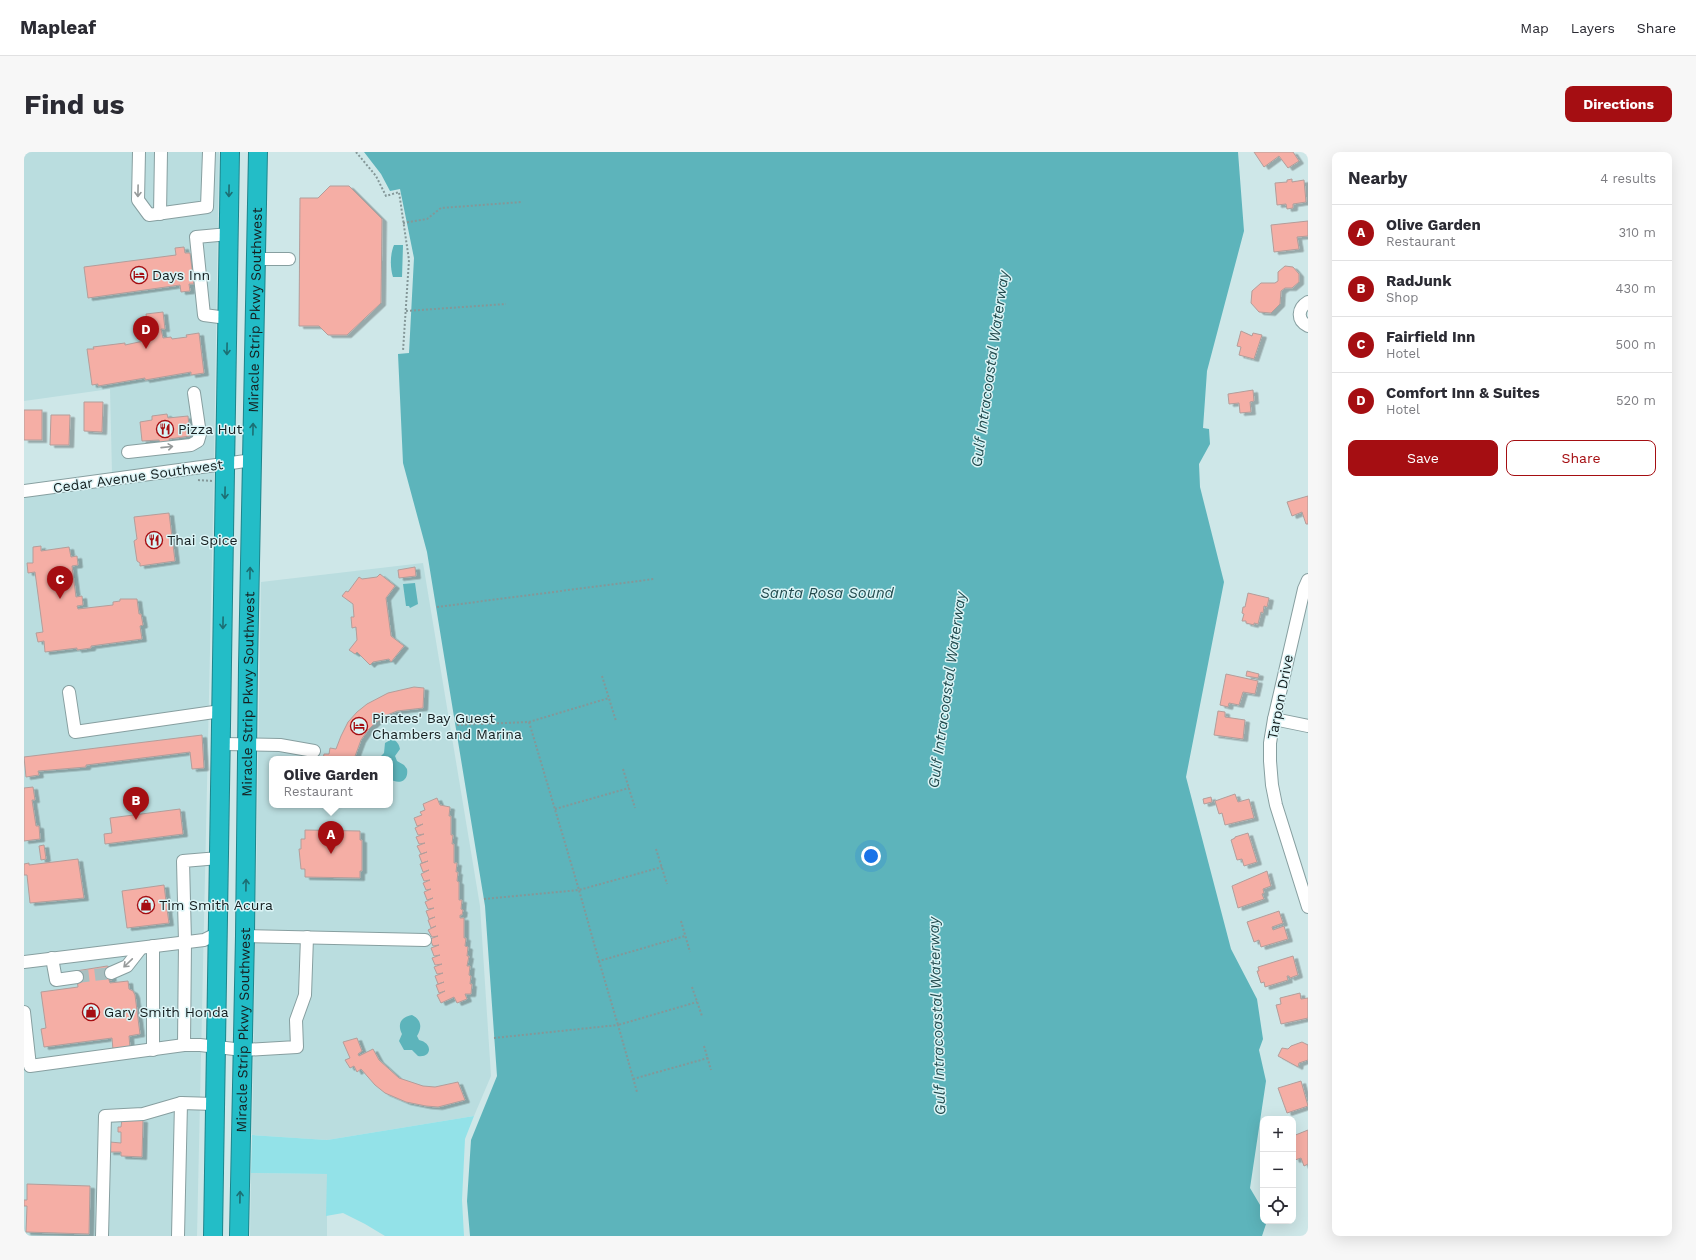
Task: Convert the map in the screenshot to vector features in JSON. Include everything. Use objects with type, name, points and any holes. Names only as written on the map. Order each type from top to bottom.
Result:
[{"type":"highway","name":"Miracle Strip Pkwy Southwest","points":[[213,1236],[230,152]]},
{"type":"highway","name":"Miracle Strip Pkwy Southwest","points":[[239,1236],[258,152]]},
{"type":"street","points":[[139,152],[138,200],[149,215],[207,208],[209,152]]},
{"type":"street","points":[[160,214],[161,152]]},
{"type":"street","points":[[227,318],[204,315],[196,237],[229,234]]},
{"type":"street","points":[[256,259],[289,259]]},
{"type":"street","points":[[1308,302],[1302,306],[1299,316],[1302,322],[1308,326]]},
{"type":"street","points":[[128,452],[191,445],[198,441],[200,434],[194,394]]},
{"type":"street","name":"Cedar Avenue Southwest","points":[[24,491],[253,460]]},
{"type":"street","name":"Tarpon Drive","points":[[1308,580],[1304,589],[1274,719],[1270,743],[1272,784],[1276,805],[1308,907]]},
{"type":"street","points":[[69,692],[74,732],[221,711]]},
{"type":"street","points":[[1274,719],[1308,726]]},
{"type":"street","points":[[221,744],[280,745],[314,751]]},
{"type":"street","points":[[184,1045],[185,942],[183,861],[219,858]]},
{"type":"street","points":[[24,962],[204,940],[218,933]]},
{"type":"street","points":[[245,936],[425,940]]},
{"type":"street","points":[[24,1012],[30,1066],[184,1045],[200,1045],[243,1050],[296,1047],[296,1020],[305,995],[307,937]]},
{"type":"street","points":[[111,973],[127,966],[147,947]]},
{"type":"street","points":[[147,947],[153,1050]]},
{"type":"street","points":[[52,958],[56,980],[77,977]]},
{"type":"street","points":[[178,1236],[181,1103]]},
{"type":"street","points":[[102,1236],[105,1116],[143,1114],[181,1103],[215,1104]]},
{"type":"path","points":[[356,152],[376,176],[386,196],[399,192],[409,260],[403,351]]},
{"type":"path","points":[[403,223],[426,219],[441,208],[522,202]]},
{"type":"path","points":[[406,311],[506,304]]},
{"type":"path","points":[[437,607],[654,579]]},
{"type":"path","points":[[602,676],[616,721]]},
{"type":"path","points":[[457,725],[529,722],[609,698]]},
{"type":"path","points":[[529,722],[637,1092]]},
{"type":"path","points":[[623,769],[635,808]]},
{"type":"path","points":[[554,809],[629,788]]},
{"type":"path","points":[[656,849],[667,884]]},
{"type":"path","points":[[484,899],[579,890],[662,867]]},
{"type":"path","points":[[681,921],[690,952]]},
{"type":"path","points":[[599,961],[685,936]]},
{"type":"path","points":[[692,987],[702,1016]]},
{"type":"path","points":[[494,1038],[618,1025],[697,1002]]},
{"type":"path","points":[[704,1046],[711,1070]]},
{"type":"path","points":[[633,1079],[708,1058]]},
{"type":"shaded area","points":[[24,152],[219,152],[214,460],[112,473],[110,389],[24,401]]},
{"type":"shaded area","points":[[214,471],[197,1236],[24,1236],[24,497]]},
{"type":"shaded area","points":[[423,563],[480,906],[491,1076],[474,1116],[327,1140],[252,1135],[261,582]]},
{"type":"shaded area","points":[[474,1116],[465,1139],[462,1200],[464,1236],[385,1236],[343,1213],[326,1216],[327,1174],[251,1173],[252,1135],[327,1140]]},
{"type":"shaded area","points":[[251,1173],[327,1174],[327,1236],[250,1236]]},
{"type":"water","name":"Santa Rosa Sound","points":[[364,152],[1238,152],[1244,231],[1207,371],[1203,428],[1209,429],[1210,444],[1199,464],[1200,487],[1224,582],[1186,777],[1231,949],[1257,999],[1263,1039],[1259,1050],[1266,1081],[1250,1188],[1260,1205],[1260,1224],[1266,1224],[1262,1236],[470,1236],[467,1201],[471,1140],[497,1076],[485,906],[427,552],[403,463],[398,354],[409,353],[414,258],[400,189],[390,191],[381,174]]},
{"type":"water","points":[[394,245],[403,245],[402,277],[393,277],[392,273],[391,257]]},
{"type":"water","points":[[415,583],[418,604],[410,608],[409,606],[406,606],[403,584]]},
{"type":"water","points":[[392,739],[398,743],[400,749],[395,756],[397,761],[404,765],[407,769],[405,779],[403,781],[393,781],[393,756],[381,756],[384,753],[385,743]]},
{"type":"water","points":[[412,1015],[418,1019],[420,1024],[420,1030],[417,1036],[419,1040],[427,1044],[429,1047],[428,1053],[423,1056],[418,1056],[412,1050],[404,1050],[399,1041],[402,1034],[400,1027],[401,1022],[405,1017]]},
{"type":"building","points":[[1254,152],[1293,152],[1299,161],[1288,168],[1279,156],[1264,167]]},
{"type":"building","points":[[1292,179],[1292,182],[1304,180],[1306,202],[1293,204],[1293,208],[1287,209],[1286,204],[1277,205],[1275,183],[1287,182],[1287,180]]},
{"type":"building","points":[[330,186],[349,186],[382,219],[381,303],[347,335],[328,335],[319,326],[299,326],[300,198],[318,198]]},
{"type":"building","points":[[1308,221],[1308,236],[1297,237],[1299,249],[1274,252],[1271,225]]},
{"type":"building","name":"Days Inn","points":[[184,247],[185,253],[190,253],[194,284],[189,284],[190,291],[181,292],[180,285],[88,298],[84,267],[176,255],[175,248]]},
{"type":"building","points":[[1285,266],[1293,267],[1299,274],[1299,282],[1292,288],[1285,288],[1281,291],[1280,304],[1271,313],[1259,312],[1251,303],[1252,291],[1261,283],[1275,283],[1278,281],[1278,272]]},
{"type":"building","points":[[163,312],[165,329],[161,329],[163,338],[171,337],[172,339],[187,337],[186,335],[199,333],[204,373],[191,375],[191,372],[145,380],[145,378],[98,386],[98,384],[92,385],[87,349],[125,343],[125,345],[153,339],[152,330],[148,331],[146,314]]},
{"type":"building","points":[[1241,331],[1252,336],[1253,333],[1262,335],[1254,359],[1239,355],[1241,347],[1237,346]]},
{"type":"building","points":[[1253,390],[1254,401],[1250,402],[1251,412],[1240,413],[1239,403],[1229,404],[1228,394]]},
{"type":"building","points":[[84,402],[103,402],[102,432],[84,431]]},
{"type":"building","points":[[24,410],[42,410],[42,440],[24,440]]},
{"type":"building","name":"Pizza Hut","points":[[167,414],[168,418],[188,416],[190,436],[169,439],[170,442],[160,443],[159,440],[142,441],[140,422],[152,420],[152,416]]},
{"type":"building","points":[[51,415],[70,415],[69,445],[50,445]]},
{"type":"building","points":[[1308,496],[1308,524],[1306,524],[1302,512],[1292,516],[1287,502]]},
{"type":"building","name":"Thai Spice","points":[[169,513],[175,561],[140,566],[140,563],[137,561],[134,541],[137,539],[134,517]]},
{"type":"building","points":[[41,546],[41,551],[69,547],[71,557],[77,556],[78,565],[72,566],[76,597],[82,596],[83,605],[77,606],[78,609],[113,605],[113,602],[120,601],[120,599],[137,599],[139,614],[141,614],[143,625],[140,626],[142,639],[91,646],[91,648],[77,650],[77,648],[45,652],[44,641],[38,642],[36,633],[43,632],[35,572],[28,573],[27,563],[33,563],[33,547]]},
{"type":"building","points":[[415,567],[416,576],[399,578],[398,570]]},
{"type":"building","points":[[380,574],[395,586],[386,598],[391,636],[404,646],[391,662],[389,659],[373,662],[370,665],[357,652],[355,654],[349,650],[357,640],[356,627],[352,628],[351,617],[354,617],[353,604],[342,596],[346,591],[348,592],[359,577],[362,579],[377,577]]},
{"type":"building","points":[[1248,593],[1269,598],[1267,607],[1264,606],[1263,613],[1261,612],[1258,624],[1254,623],[1254,625],[1246,623],[1246,621],[1242,621],[1244,614],[1242,613],[1243,607],[1245,607]]},
{"type":"building","points":[[1247,671],[1259,674],[1258,678],[1246,676]]},
{"type":"building","points":[[1226,674],[1258,681],[1255,694],[1243,692],[1239,705],[1229,703],[1228,707],[1220,705]]},
{"type":"building","name":"Pirates' Bay Guest Chambers and Marina","points":[[414,687],[424,688],[423,708],[397,711],[376,722],[361,740],[355,756],[324,756],[324,754],[329,754],[330,748],[336,749],[348,722],[357,712],[367,704],[388,693]]},
{"type":"building","points":[[1218,711],[1225,712],[1225,717],[1245,720],[1243,739],[1214,735]]},
{"type":"building","points":[[202,735],[204,768],[192,769],[190,752],[86,765],[86,767],[38,771],[39,775],[26,777],[24,757]]},
{"type":"building","points":[[33,787],[35,800],[32,800],[36,826],[39,826],[40,839],[24,841],[24,788]]},
{"type":"building","points":[[1235,794],[1238,802],[1249,799],[1254,818],[1225,825],[1222,813],[1219,814],[1215,801]]},
{"type":"building","points":[[1211,797],[1212,802],[1204,804],[1203,799]]},
{"type":"building","points":[[437,798],[440,805],[450,807],[449,816],[451,816],[451,835],[453,835],[452,844],[454,844],[454,863],[457,863],[456,872],[458,872],[457,881],[459,882],[459,900],[462,900],[461,909],[463,910],[460,918],[464,918],[464,938],[466,938],[465,946],[468,947],[467,956],[469,956],[467,966],[470,966],[470,984],[472,984],[471,994],[465,994],[467,999],[457,1003],[454,997],[441,1003],[437,995],[445,991],[439,993],[436,985],[444,982],[438,984],[435,976],[443,973],[437,974],[434,967],[442,964],[435,965],[432,958],[440,955],[434,956],[431,948],[439,945],[433,946],[430,939],[438,936],[432,937],[428,930],[436,926],[431,928],[428,920],[435,917],[429,919],[426,911],[434,908],[428,909],[425,902],[433,898],[427,900],[424,892],[431,889],[426,890],[423,883],[430,880],[424,881],[421,874],[429,870],[423,872],[420,864],[428,861],[422,863],[419,855],[427,852],[421,854],[417,846],[425,843],[419,844],[416,837],[424,834],[418,835],[415,828],[423,824],[417,826],[414,818],[422,815],[420,812],[425,810],[423,804]]},
{"type":"building","points":[[180,809],[183,834],[105,844],[104,834],[112,833],[110,818]]},
{"type":"building","points":[[305,830],[360,831],[360,840],[362,840],[362,871],[360,871],[360,878],[305,877],[305,869],[301,869],[299,849],[301,849],[301,839],[305,839]]},
{"type":"building","points":[[1248,833],[1257,862],[1244,866],[1242,859],[1237,860],[1231,840],[1235,837]]},
{"type":"building","points":[[44,845],[46,859],[41,860],[39,846]]},
{"type":"building","points":[[78,859],[84,898],[30,903],[27,875],[24,875],[24,864],[29,863],[29,865]]},
{"type":"building","points":[[1267,871],[1271,886],[1263,889],[1264,893],[1262,894],[1264,899],[1238,908],[1232,886]]},
{"type":"building","name":"Tim Smith Acura","points":[[164,885],[166,901],[167,900],[169,909],[167,909],[169,923],[127,928],[122,891]]},
{"type":"building","points":[[1279,911],[1283,923],[1272,927],[1273,930],[1284,926],[1288,939],[1261,947],[1259,940],[1254,942],[1247,922]]},
{"type":"building","points":[[1293,956],[1298,975],[1290,978],[1287,976],[1288,980],[1265,987],[1264,982],[1261,983],[1257,971],[1259,971],[1258,967]]},
{"type":"building","name":"Gary Smith Honda","points":[[107,966],[110,967],[112,980],[109,980],[110,983],[128,981],[129,989],[133,991],[135,995],[140,1034],[129,1036],[130,1048],[113,1050],[112,1038],[44,1047],[41,1029],[46,1028],[41,992],[78,987],[76,971]]},
{"type":"building","points":[[1300,993],[1301,999],[1308,998],[1308,1018],[1281,1024],[1276,1005],[1281,1004],[1280,998]]},
{"type":"building","points":[[357,1038],[362,1051],[358,1054],[359,1056],[373,1049],[379,1060],[399,1078],[423,1086],[435,1087],[458,1082],[465,1100],[438,1107],[426,1106],[406,1102],[385,1093],[375,1085],[361,1069],[357,1072],[354,1066],[350,1068],[345,1060],[350,1058],[343,1042]]},
{"type":"building","points":[[1302,1042],[1308,1045],[1308,1060],[1299,1063],[1298,1067],[1278,1056],[1282,1048],[1288,1049],[1291,1046]]},
{"type":"building","points":[[1301,1081],[1308,1106],[1287,1113],[1278,1088]]},
{"type":"building","points":[[122,1119],[143,1120],[142,1157],[121,1156],[121,1152],[109,1152],[110,1142],[121,1143],[121,1132],[118,1132],[118,1127],[121,1127]]},
{"type":"building","points":[[1308,1130],[1308,1164],[1304,1166],[1301,1158],[1296,1160],[1296,1135]]},
{"type":"building","points":[[27,1184],[90,1186],[89,1234],[26,1232],[27,1206],[24,1206],[24,1200],[27,1200]]},
{"type":"tunnel","points":[[77,977],[111,973]]},
{"type":"place","name":"Days Inn","points":[[139,275]]},
{"type":"place","name":"Comfort Inn & Suites","points":[[146,349]]},
{"type":"place","name":"Pizza Hut","points":[[165,429]]},
{"type":"place","name":"Thai Spice","points":[[154,540]]},
{"type":"place","name":"Fairfield Inn","points":[[60,599]]},
{"type":"place","name":"Pirates' Bay Guest Chambers and Marina","points":[[359,726]]},
{"type":"place","name":"RadJunk","points":[[136,820]]},
{"type":"place","name":"Olive Garden","points":[[331,854]]},
{"type":"place","name":"Tim Smith Acura","points":[[146,905]]},
{"type":"place","name":"Gary Smith Honda","points":[[91,1012]]},
{"type":"water label","name":"Gulf Intracoastal Waterway","points":[[990,369]]},
{"type":"water label","name":"Gulf Intracoastal Waterway","points":[[947,690]]},
{"type":"water label","name":"Gulf Intracoastal Waterway","points":[[937,1016]]}]
